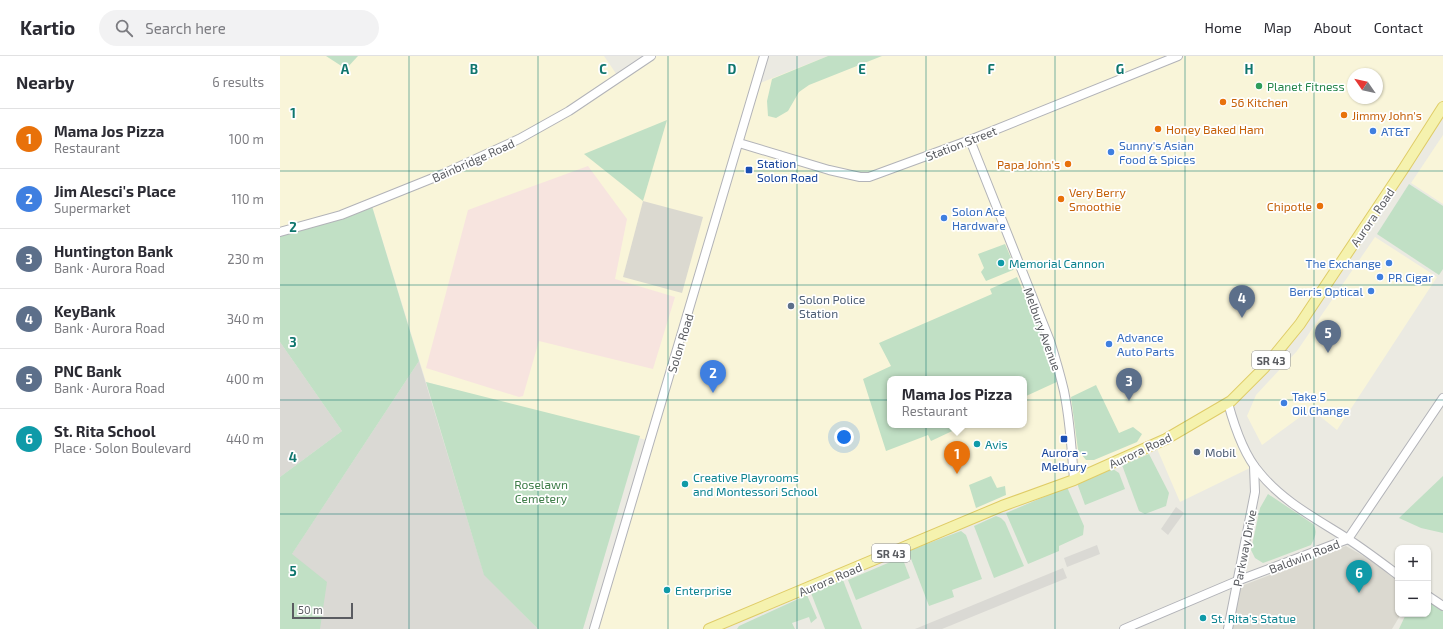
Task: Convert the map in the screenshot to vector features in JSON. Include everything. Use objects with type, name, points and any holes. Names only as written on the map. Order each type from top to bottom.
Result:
[{"type":"main road","name":"Aurora Road","points":[[710,629],[1002,506],[1074,480],[1166,439],[1228,403],[1264,368],[1300,324],[1443,107]]},
{"type":"street","name":"Bainbridge Road","points":[[280,232],[341,215],[443,174],[520,139],[569,111],[651,56]]},
{"type":"street","name":"Solon Road","points":[[594,629],[764,56]]},
{"type":"street","name":"Station Street","points":[[739,143],[829,170],[865,177],[880,174],[970,140],[1178,56]]},
{"type":"street","name":"Melbury Avenue","points":[[970,140],[1050,341],[1058,367],[1064,392],[1071,437],[1074,480]]},
{"type":"street","name":"Baldwin Road","points":[[1124,629],[1238,581],[1348,539],[1443,398]]},
{"type":"street","points":[[1228,403],[1241,440],[1254,466],[1267,481],[1282,495],[1306,513],[1348,539],[1395,573]]},
{"type":"street","name":"Parkway Drive","points":[[1228,629],[1255,492],[1254,466]]},
{"type":"street","points":[[1431,598],[1443,606]]},
{"type":"shaded area","points":[[280,56],[604,56],[619,78],[651,56],[764,56],[755,85],[828,56],[1443,56],[1443,107],[1300,324],[1228,403],[1254,466],[1180,502],[1155,444],[709,629],[594,629],[650,441],[426,382],[371,203],[280,232]]},
{"type":"shaded area","points":[[1443,135],[1443,204],[1411,183]]},
{"type":"shaded area","points":[[588,166],[627,219],[615,279],[675,297],[653,369],[539,341],[523,396],[519,397],[426,368],[468,210]]},
{"type":"shaded area","points":[[643,201],[703,217],[682,293],[623,277]]},
{"type":"shaded area","points":[[1375,237],[1437,277],[1337,430],[1311,409],[1262,445],[1247,416],[1256,395],[1297,351]]},
{"type":"shaded area","points":[[280,342],[342,431],[280,477]]},
{"type":"shaded area","points":[[419,361],[484,574],[538,629],[280,629],[280,572]]},
{"type":"shaded area","points":[[1176,507],[1184,513],[1168,535],[1161,529]]},
{"type":"shaded area","points":[[1097,545],[1100,554],[1067,567],[1064,558]]},
{"type":"shaded area","points":[[1346,546],[1395,574],[1395,617],[1399,617],[1392,629],[1228,629],[1236,588]]},
{"type":"shaded area","points":[[1063,568],[1067,578],[942,629],[915,629]]},
{"type":"green space","points":[[326,56],[358,56],[346,69]]},
{"type":"green space","points":[[828,56],[882,56],[809,85],[799,92],[788,111],[776,118],[768,116],[767,101],[772,79]]},
{"type":"green space","points":[[667,120],[643,201],[584,154]]},
{"type":"green space","points":[[1409,184],[1443,206],[1443,269],[1439,275],[1377,234]]},
{"type":"green space","points":[[371,203],[419,361],[292,554],[327,582],[320,629],[280,629],[280,477],[342,431],[280,342],[280,232]]},
{"type":"green space","points":[[1005,244],[1015,267],[1013,270],[986,281],[981,272],[984,268],[978,254]]},
{"type":"green space","points":[[1017,277],[1061,380],[1027,396],[1027,376],[887,376],[887,428],[959,428],[931,441],[928,435],[886,451],[863,379],[891,366],[879,343],[992,294],[990,289]]},
{"type":"green space","name":"Roselawn Cemetery","points":[[426,382],[640,436],[583,629],[538,629],[484,575]]},
{"type":"green space","points":[[1096,385],[1119,433],[1133,427],[1142,434],[1137,442],[1094,460],[1086,460],[1078,450],[1071,397]]},
{"type":"green space","points":[[1149,454],[1169,493],[1166,506],[1145,514],[1139,511],[1122,465]]},
{"type":"green space","points":[[1113,469],[1119,473],[1125,489],[1085,505],[1077,483]]},
{"type":"green space","points":[[991,476],[997,488],[1005,486],[1006,495],[976,508],[969,485]]},
{"type":"green space","points":[[1443,476],[1443,533],[1421,528],[1399,518]]},
{"type":"green space","points":[[1067,487],[1084,526],[1083,535],[1059,546],[1059,551],[1028,564],[1006,513]]},
{"type":"green space","points":[[1268,494],[1313,524],[1316,532],[1311,545],[1263,563],[1255,558],[1251,550],[1260,508]]},
{"type":"green space","points":[[996,516],[1005,522],[1024,566],[994,578],[974,526]]},
{"type":"green space","points":[[961,531],[966,535],[982,579],[952,590],[954,597],[929,606],[908,551]]},
{"type":"green space","points":[[902,557],[910,578],[856,600],[848,580]]},
{"type":"green space","points":[[843,580],[862,629],[825,629],[811,593]]},
{"type":"green space","points":[[807,595],[817,618],[811,623],[809,617],[792,623],[795,629],[737,629],[739,626]]},
{"type":"green space","points":[[1431,598],[1443,606],[1443,629],[1399,629],[1405,617],[1431,617]]},
{"type":"place","name":"Planet Fitness","points":[[1259,86]]},
{"type":"place","name":"56 Kitchen","points":[[1223,102]]},
{"type":"place","name":"Jimmy John's","points":[[1344,115]]},
{"type":"place","name":"Honey Baked Ham","points":[[1158,129]]},
{"type":"place","name":"AT&T","points":[[1373,131]]},
{"type":"place","name":"Sunny's Asian Food & Spices","points":[[1111,152]]},
{"type":"place","name":"Papa John's","points":[[1068,164]]},
{"type":"place","name":"Station Solon Road","points":[[749,170]]},
{"type":"place","name":"Very Berry Smoothie","points":[[1061,199]]},
{"type":"place","name":"Chipotle","points":[[1320,206]]},
{"type":"place","name":"Solon Ace Hardware","points":[[944,218]]},
{"type":"place","name":"Memorial Cannon","points":[[1001,263]]},
{"type":"place","name":"The Exchange","points":[[1389,263]]},
{"type":"place","name":"PR Cigar","points":[[1380,277]]},
{"type":"place","name":"Berris Optical","points":[[1371,291]]},
{"type":"place","name":"Solon Police Station","points":[[791,306]]},
{"type":"place","name":"KeyBank","points":[[1242,318]]},
{"type":"place","name":"Advance Auto Parts","points":[[1109,344]]},
{"type":"place","name":"PNC Bank","points":[[1328,353]]},
{"type":"place","name":"Jim Alesci's Place","points":[[713,393]]},
{"type":"place","name":"Huntington Bank","points":[[1129,401]]},
{"type":"place","name":"Take 5 Oil Change","points":[[1284,403]]},
{"type":"place","name":"Aurora - Melbury","points":[[1064,439]]},
{"type":"place","name":"Avis","points":[[977,444]]},
{"type":"place","name":"Mobil","points":[[1197,452]]},
{"type":"place","name":"Mama Jos Pizza","points":[[957,474]]},
{"type":"place","name":"Creative Playrooms and Montessori School","points":[[685,484]]},
{"type":"place","name":"Enterprise","points":[[667,590]]},
{"type":"place","name":"St. Rita School","points":[[1359,593]]},
{"type":"place","name":"St. Rita's Statue","points":[[1203,618]]}]
